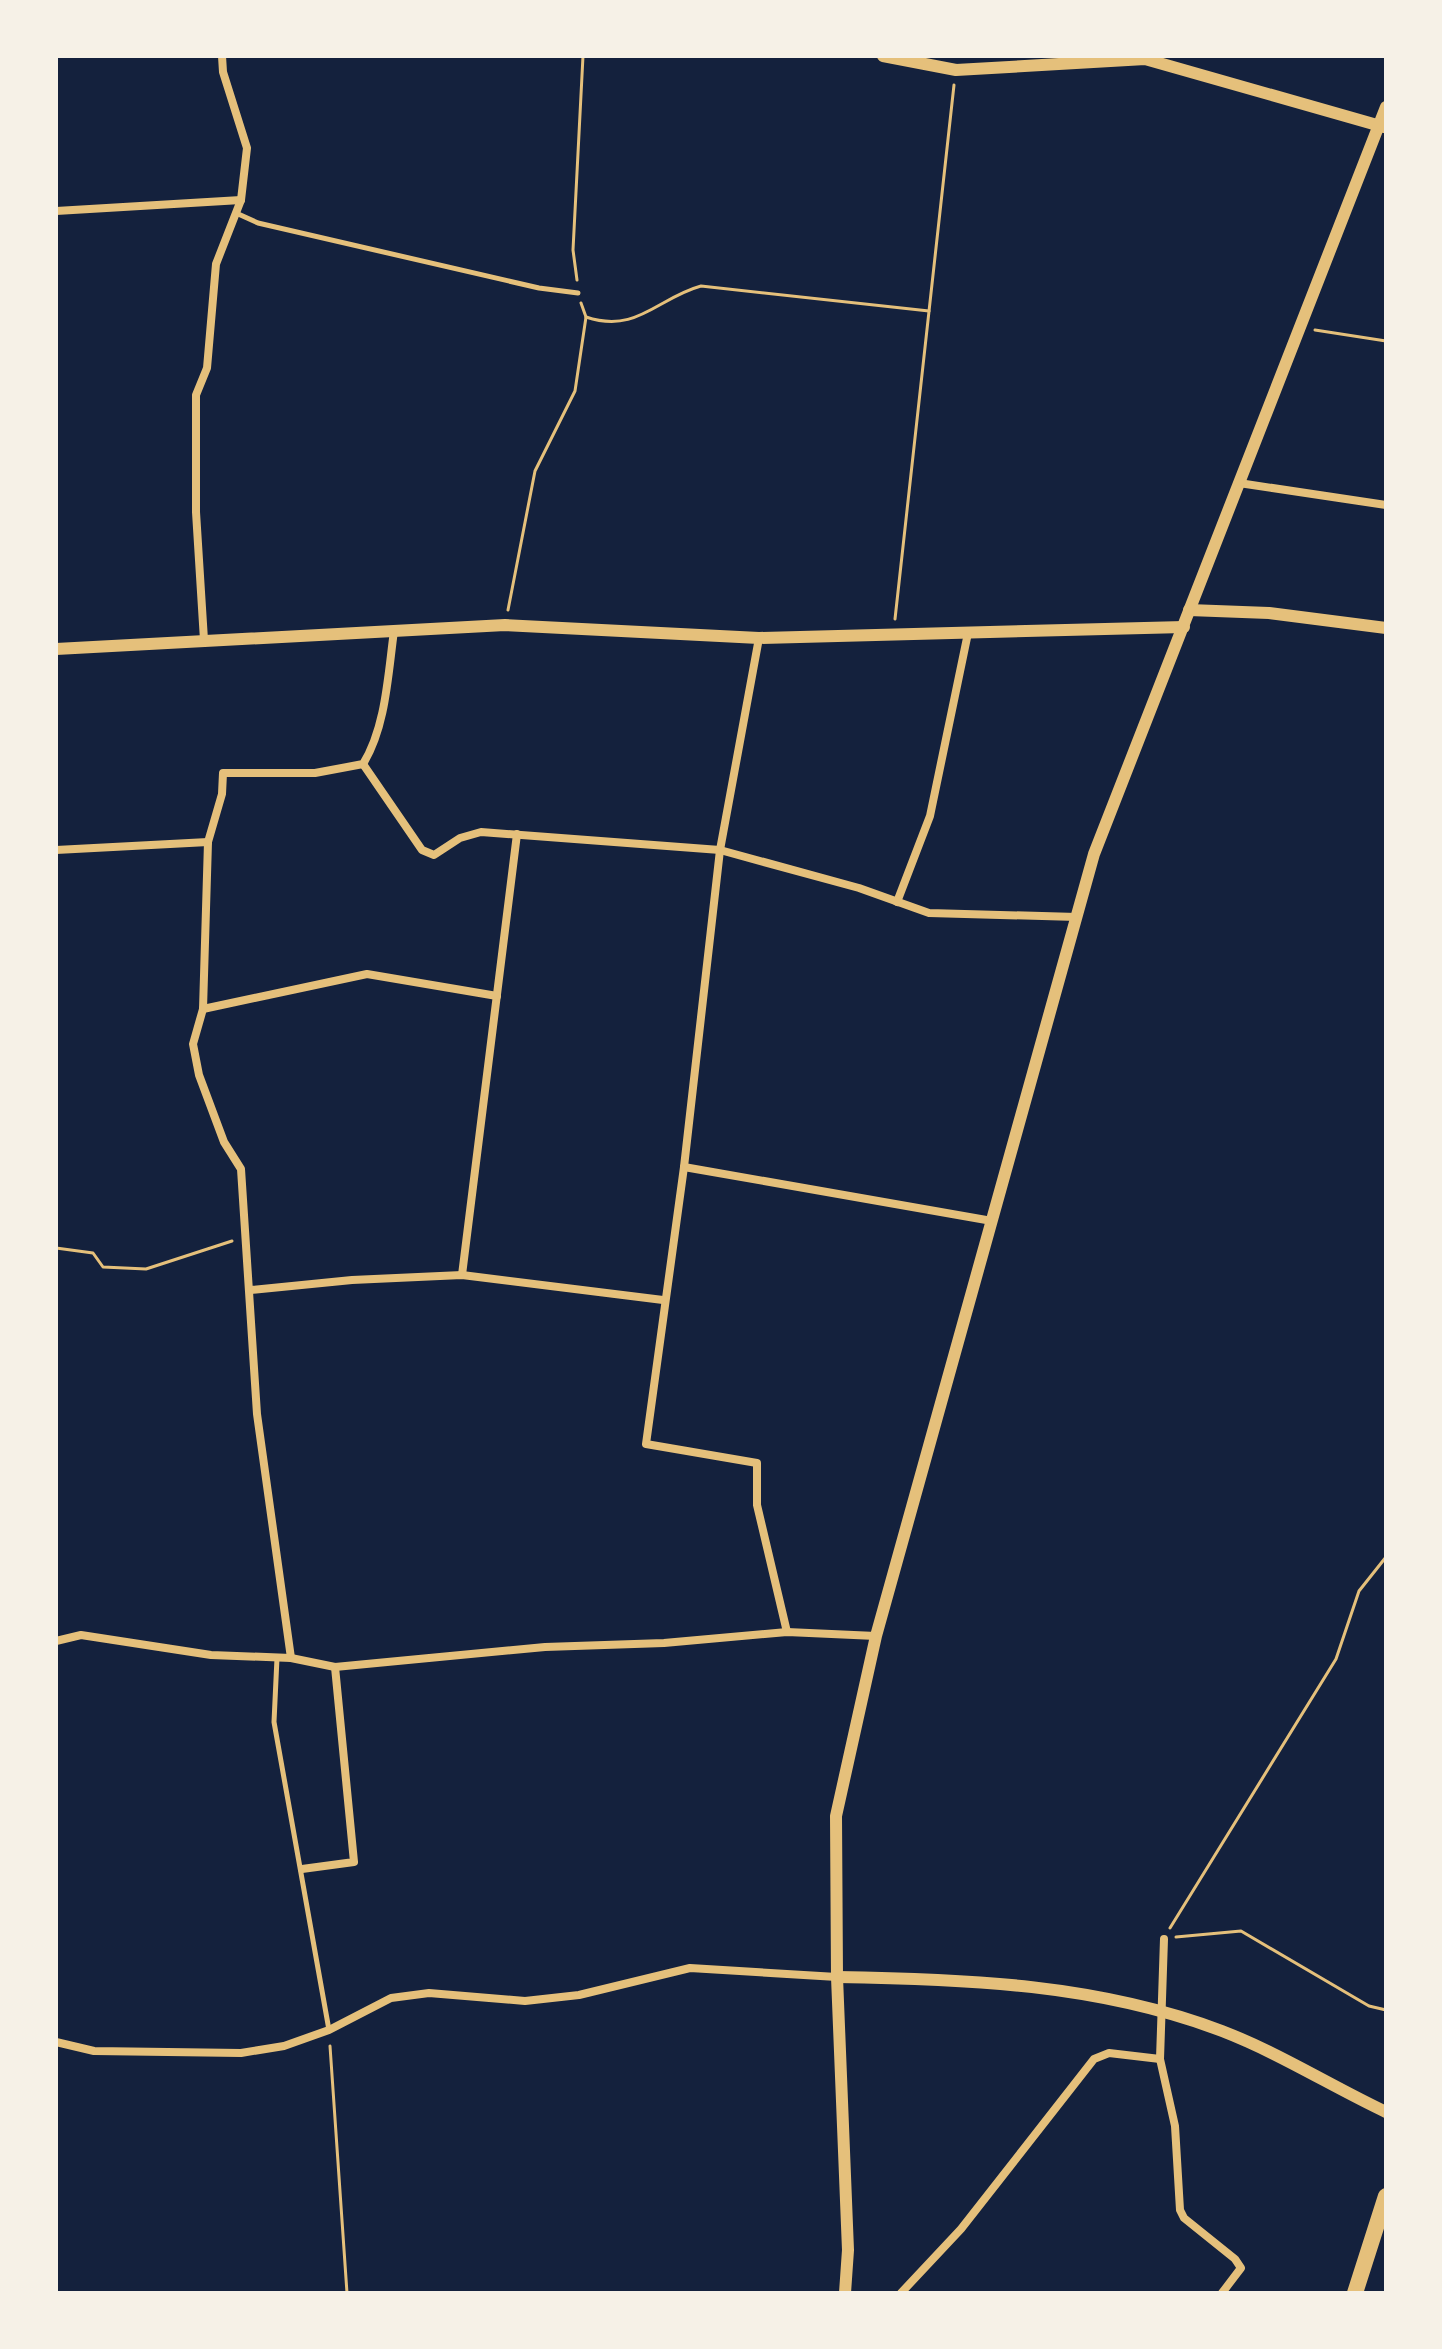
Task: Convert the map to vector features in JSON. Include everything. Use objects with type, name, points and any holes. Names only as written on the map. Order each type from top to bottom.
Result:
[{"type":"main road","points":[[1355,2293],[1386,2196]]},
{"type":"street","points":[[204,640],[196,512],[196,395],[207,368],[216,264],[241,200],[247,148],[223,72],[222,56]]},
{"type":"street","points":[[883,56],[956,70],[1145,58],[1382,127]]},
{"type":"street","points":[[845,2293],[848,2250],[837,1977],[836,1816],[876,1636],[1094,854],[1382,127],[1386,107]]},
{"type":"street","points":[[56,211],[241,200]]},
{"type":"street","points":[[1239,483],[1386,505]]},
{"type":"street","points":[[1189,610],[1269,613],[1386,628]]},
{"type":"street","points":[[56,649],[505,625],[759,638],[1184,627]]},
{"type":"street","points":[[291,1658],[257,1414],[241,1169],[224,1142],[199,1075],[193,1044],[203,1009],[208,842],[222,794],[223,773],[315,773],[363,764],[370,753],[385,698],[394,631]]},
{"type":"street","points":[[897,902],[930,816],[968,633]]},
{"type":"street","points":[[759,638],[720,850],[684,1167],[663,1300],[646,1444],[757,1463],[757,1505],[787,1632]]},
{"type":"street","points":[[363,764],[422,850],[434,855],[460,838],[481,832],[720,850],[929,913],[1077,917]]},
{"type":"street","points":[[462,1275],[517,834]]},
{"type":"street","points":[[56,850],[208,842]]},
{"type":"street","points":[[203,1009],[367,974],[497,996]]},
{"type":"street","points":[[684,1167],[992,1221]]},
{"type":"street","points":[[251,1290],[352,1280],[462,1275],[663,1300]]},
{"type":"street","points":[[56,1641],[81,1635],[211,1655],[291,1658],[335,1667],[545,1647],[664,1643],[787,1632],[876,1636]]},
{"type":"street","points":[[302,1869],[354,1862],[335,1667]]},
{"type":"street","points":[[1164,1939],[1160,2059],[1175,2126],[1180,2210],[1184,2218],[1235,2259],[1241,2268],[1222,2293]]},
{"type":"street","points":[[56,2042],[94,2051],[241,2053],[284,2046],[329,2030],[391,1998],[429,1993],[525,2001],[579,1995],[690,1968],[1048,1987],[1161,2010],[1223,2031],[1386,2112]]},
{"type":"street","points":[[901,2293],[961,2229],[1094,2059],[1109,2053],[1160,2059]]},
{"type":"lane","points":[[236,213],[258,223],[539,288],[578,293]]},
{"type":"lane","points":[[278,1657],[274,1722],[329,2030]]},
{"type":"path","points":[[505,625],[535,471],[575,391],[586,317],[578,293],[573,250],[583,56]]},
{"type":"path","points":[[893,635],[956,70]]},
{"type":"path","points":[[586,317],[604,323],[645,316],[679,292],[701,286],[929,311]]},
{"type":"path","points":[[1300,328],[1386,341]]},
{"type":"path","points":[[56,1248],[93,1253],[103,1267],[146,1269],[247,1236]]},
{"type":"path","points":[[1164,1939],[1336,1659],[1359,1591],[1386,1557]]},
{"type":"path","points":[[1164,1939],[1241,1931],[1369,2006],[1386,2010]]},
{"type":"path","points":[[329,2030],[347,2293]]}]
